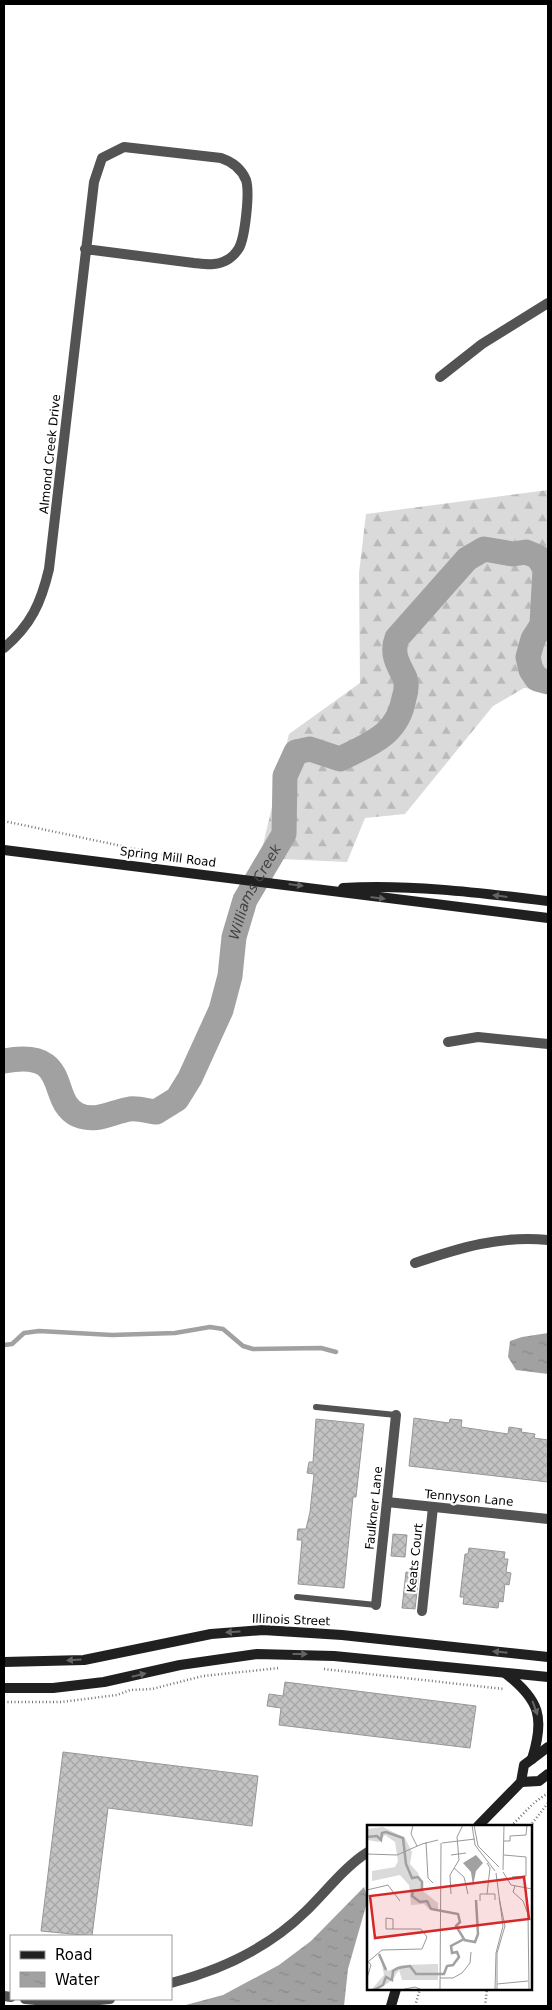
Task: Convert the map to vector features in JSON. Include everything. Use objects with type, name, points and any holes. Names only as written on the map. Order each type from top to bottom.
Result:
[{"type":"street","name":"Almond Creek Drive","points":[[4,648],[28,622],[41,600],[49,569],[85,249],[97,170],[102,158],[124,147],[221,158],[232,162],[245,179],[248,189],[242,239],[239,248],[224,262],[212,265],[85,249]]},
{"type":"street","points":[[440,377],[482,344],[548,303]]},
{"type":"street","name":"Spring Mill Road","points":[[4,850],[330,889],[364,896],[548,918]]},
{"type":"street","name":"Spring Mill Road","points":[[330,889],[366,886],[452,891],[548,901]]},
{"type":"street","points":[[448,1042],[478,1037],[548,1044]]},
{"type":"street","points":[[415,1263],[453,1250],[496,1239],[548,1240]]},
{"type":"street","name":"Faulkner Lane","points":[[376,1605],[396,1415]]},
{"type":"street","name":"Tennyson Lane","points":[[387,1502],[548,1519]]},
{"type":"street","name":"Keats Court","points":[[422,1611],[433,1507]]},
{"type":"street","name":"Illinois Street","points":[[4,1662],[84,1660],[211,1634],[263,1630],[342,1635],[548,1657]]},
{"type":"street","points":[[4,1688],[53,1688],[96,1683],[180,1665],[257,1654],[317,1654],[548,1677]]},
{"type":"street","points":[[504,1672],[527,1692],[538,1711],[539,1724],[532,1760]]},
{"type":"street","points":[[479,1825],[521,1782],[524,1765],[548,1747]]},
{"type":"street","points":[[521,1782],[539,1781],[548,1774]]},
{"type":"street","points":[[172,1983],[223,1966],[260,1947],[298,1919],[367,1853]]},
{"type":"street","points":[[391,2006],[396,1990]]},
{"type":"street","points":[[36,2000],[68,2003],[100,2000]]},
{"type":"lane","points":[[316,1407],[396,1415]]},
{"type":"lane","points":[[297,1597],[376,1605]]},
{"type":"path","points":[[4,821],[182,859]]},
{"type":"path","points":[[4,1702],[33,1704],[71,1701],[117,1695],[130,1690],[152,1689],[203,1676],[282,1668]]},
{"type":"path","points":[[321,1668],[490,1686],[508,1691]]},
{"type":"path","points":[[512,1825],[535,1802],[548,1793]]},
{"type":"path","points":[[531,1825],[548,1803]]},
{"type":"path","points":[[415,2006],[420,1990]]},
{"type":"path","points":[[485,2006],[487,1990]]},
{"type":"green space","points":[[548,490],[548,690],[524,688],[493,706],[405,814],[365,818],[347,862],[260,858],[289,734],[360,683],[359,573],[366,514]]},
{"type":"water","points":[[548,1333],[548,1374],[516,1370],[508,1357],[510,1341]]},
{"type":"water","points":[[364,1887],[367,1902],[348,1969],[344,2006],[182,2006],[223,1995],[279,1965],[311,1941]]},
{"type":"building","points":[[414,1418],[449,1423],[450,1419],[462,1420],[461,1427],[508,1434],[509,1427],[522,1429],[521,1432],[535,1434],[534,1438],[548,1440],[548,1482],[409,1466]]},
{"type":"building","points":[[316,1419],[364,1424],[356,1497],[353,1497],[344,1588],[298,1584],[302,1540],[297,1540],[298,1529],[306,1529],[310,1512],[314,1474],[307,1473],[309,1462],[313,1462]]},
{"type":"building","points":[[393,1534],[407,1535],[405,1557],[391,1556]]},
{"type":"building","points":[[469,1548],[505,1552],[504,1559],[508,1559],[506,1572],[511,1573],[509,1585],[505,1584],[503,1602],[499,1601],[498,1608],[463,1604],[464,1597],[460,1597],[465,1554],[468,1554]]},
{"type":"building","points":[[406,1572],[419,1574],[415,1609],[402,1608]]},
{"type":"building","points":[[285,1682],[476,1706],[470,1748],[279,1725],[281,1708],[267,1706],[269,1694],[283,1696]]},
{"type":"building","points":[[63,1752],[258,1776],[252,1826],[108,1808],[92,1935],[41,1931]]},
{"type":"waterway","name":"Williams Creek","points":[[4,1061],[26,1059],[40,1062],[50,1069],[69,1108],[78,1115],[85,1117],[98,1117],[130,1109],[156,1112],[177,1099],[190,1078],[221,1010],[230,976],[234,937],[245,900],[284,834],[285,776],[296,752],[310,749],[340,759],[372,743],[389,730],[401,711],[406,688],[405,678],[395,654],[397,638],[467,559],[484,549],[513,554],[526,552],[538,557],[545,569],[542,625],[533,639],[528,657],[531,670],[537,679],[548,682]]},
{"type":"waterway","points":[[4,1345],[12,1344],[24,1333],[39,1331],[112,1335],[175,1333],[210,1327],[223,1329],[243,1346],[253,1349],[321,1348],[336,1352]]}]
